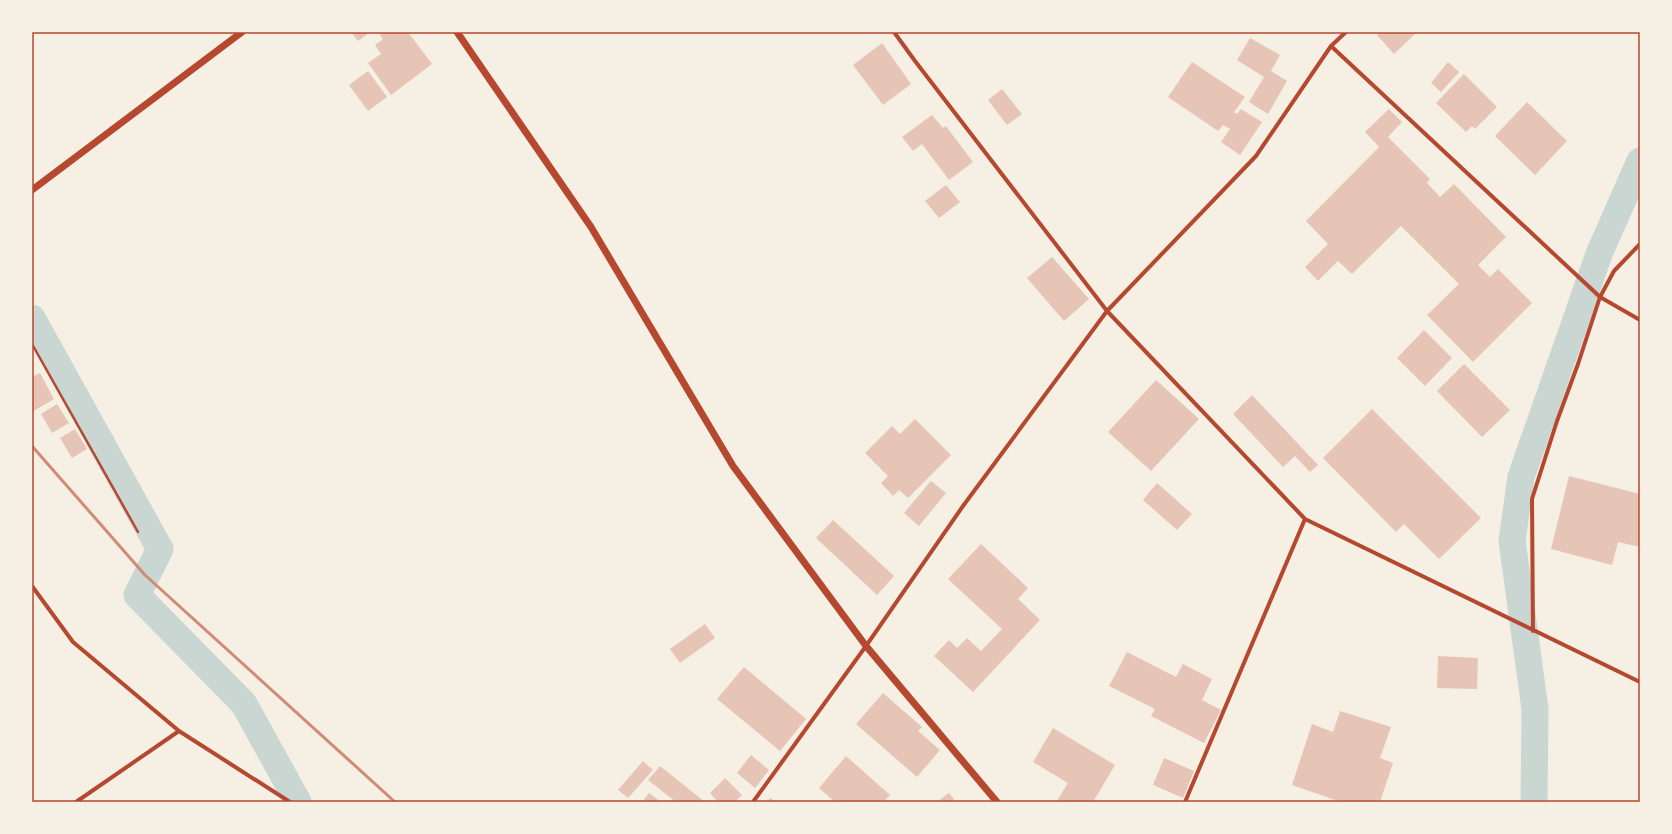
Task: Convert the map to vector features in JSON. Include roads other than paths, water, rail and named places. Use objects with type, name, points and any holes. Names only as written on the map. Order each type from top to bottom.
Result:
[{"type":"street","points":[[32,190],[242,32]]},
{"type":"street","points":[[457,32],[591,227],[733,466],[866,646],[997,802]]},
{"type":"street","points":[[894,32],[1107,311],[1305,519],[1640,682]]},
{"type":"street","points":[[753,802],[866,646],[963,506],[1107,311],[1256,156],[1331,46],[1346,32]]},
{"type":"street","points":[[1331,46],[1600,297],[1640,320]]},
{"type":"street","points":[[1533,630],[1532,499],[1600,297],[1614,271],[1640,244]]},
{"type":"street","points":[[1185,802],[1305,519]]},
{"type":"street","points":[[32,586],[73,642],[179,731],[290,802]]},
{"type":"street","points":[[76,802],[179,731]]},
{"type":"waterway","points":[[1534,802],[1535,709],[1512,541],[1521,477],[1599,254],[1640,161]]},
{"type":"waterway","points":[[32,318],[160,549],[137,595],[244,704],[298,802]]},
{"type":"railway","points":[[32,446],[145,575],[395,802]]}]
